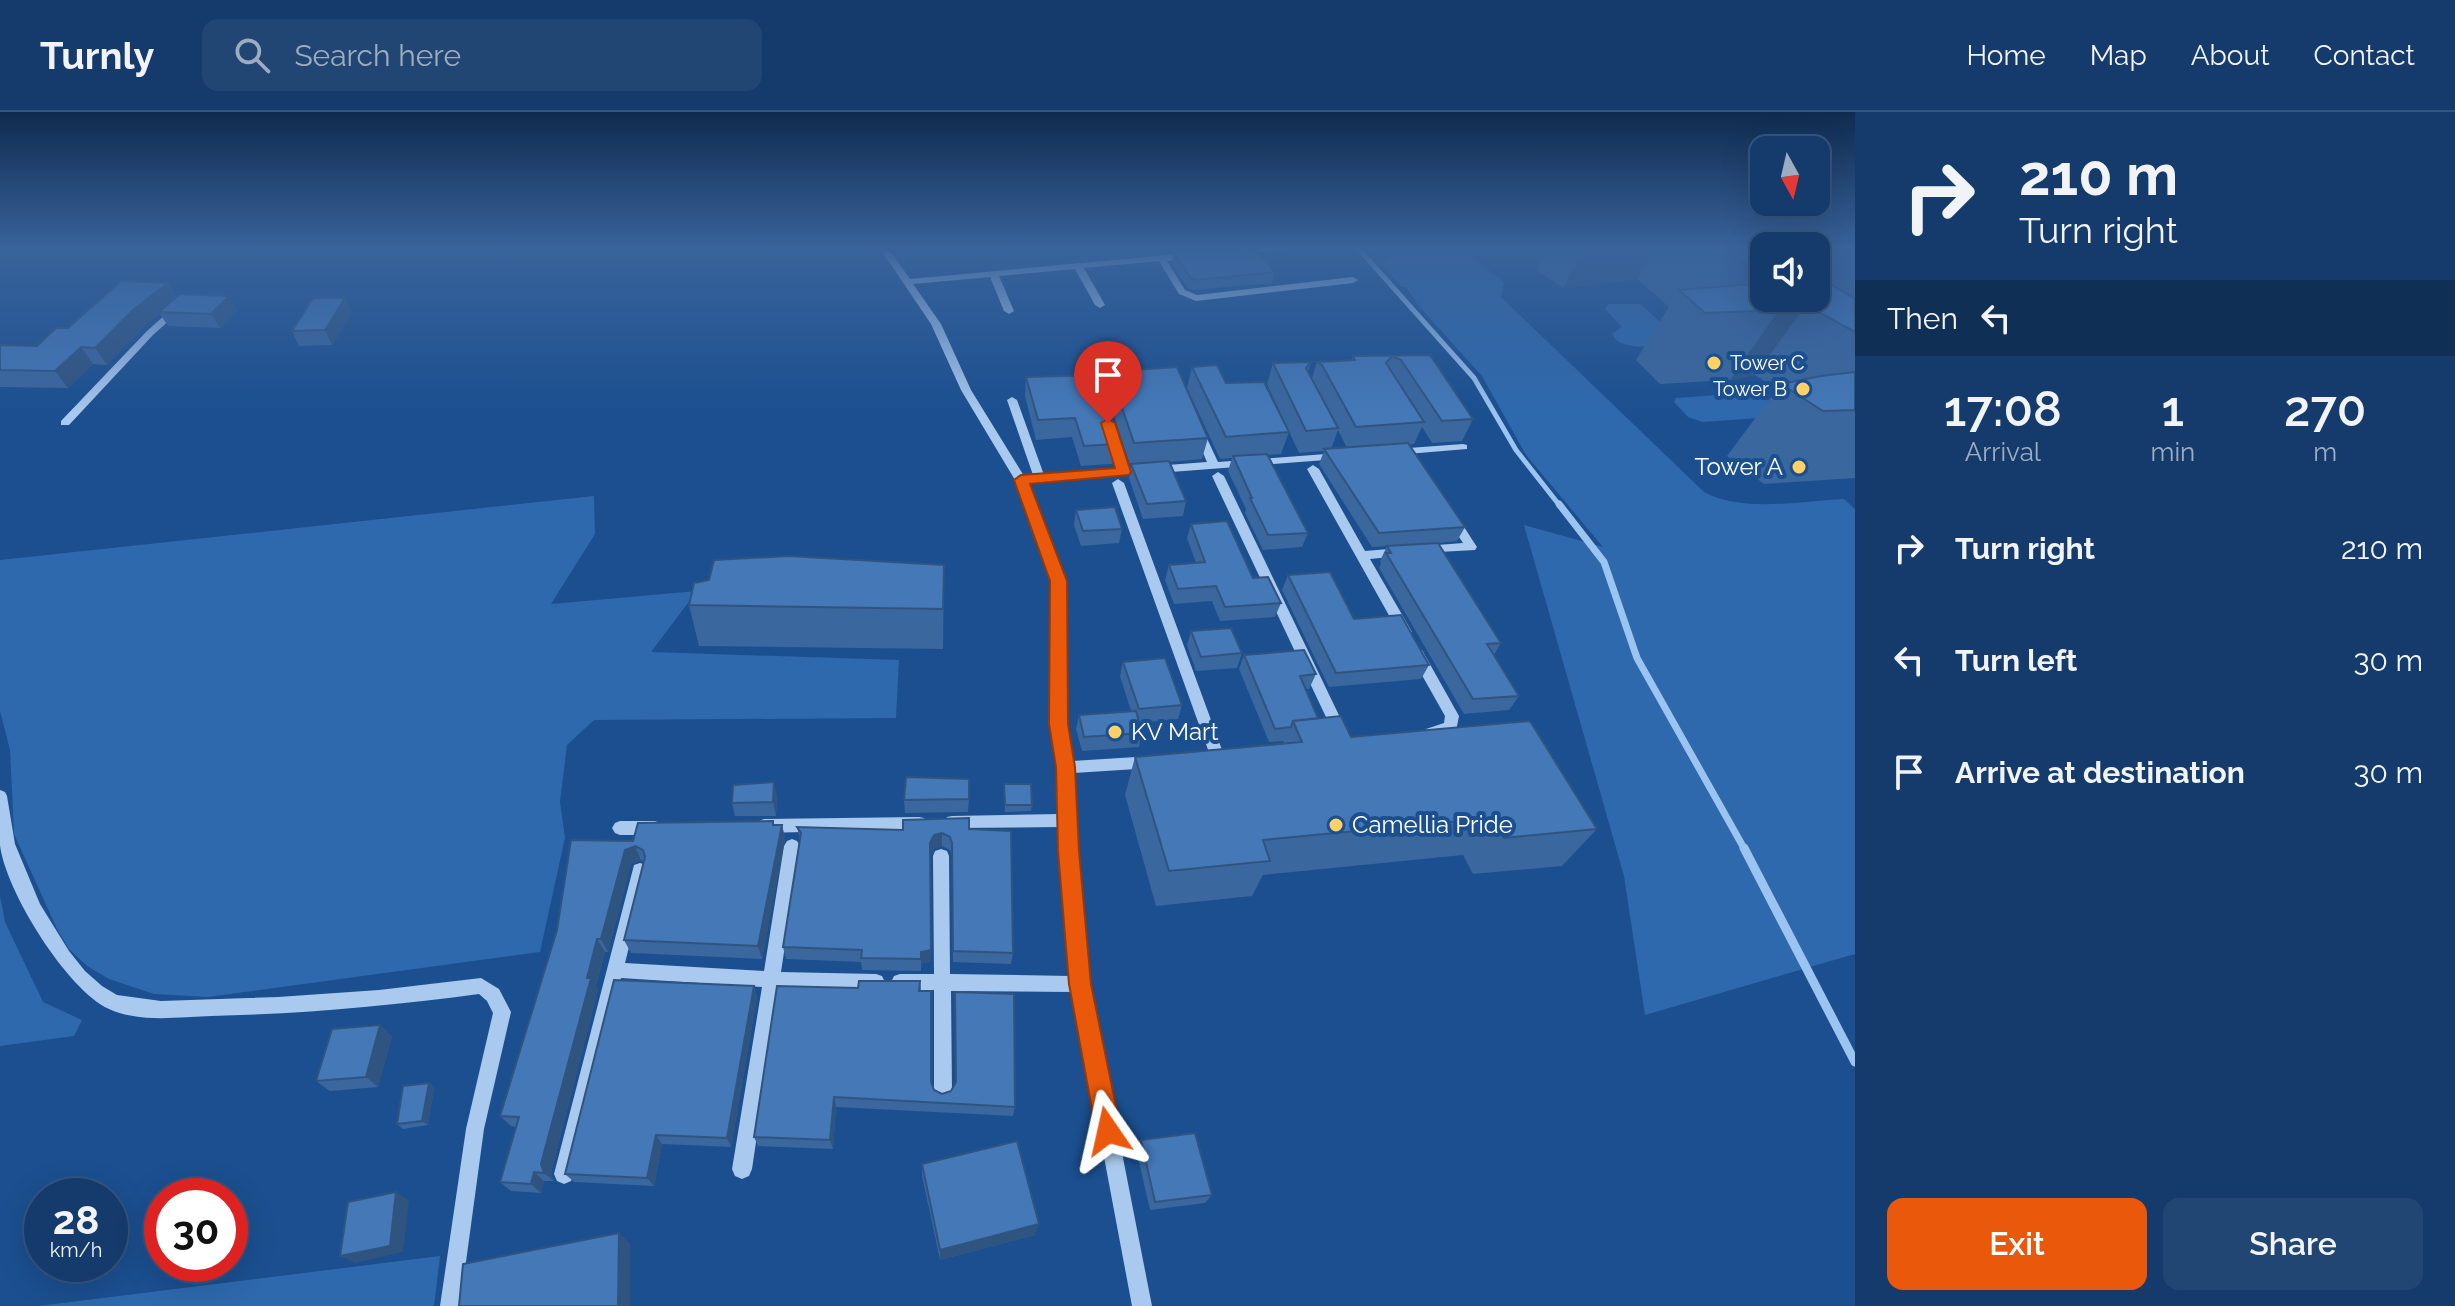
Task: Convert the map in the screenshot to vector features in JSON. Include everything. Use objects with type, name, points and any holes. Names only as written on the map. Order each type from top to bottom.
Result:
[{"type":"street","points":[[65,423],[150,333],[185,303]]},
{"type":"street","points":[[921,303],[936,324],[966,390],[1021,480],[1059,581],[1059,724],[1066,767],[1067,820],[1080,984],[1142,1306]]},
{"type":"street","points":[[1005,303],[1009,311]]},
{"type":"street","points":[[1012,400],[1040,478]]},
{"type":"street","points":[[1104,413],[1121,478],[1218,758]]},
{"type":"street","points":[[1191,415],[1346,745],[1332,747]]},
{"type":"street","points":[[1419,436],[1427,450]]},
{"type":"street","points":[[1335,443],[1342,456]]},
{"type":"street","points":[[1287,447],[1293,459]]},
{"type":"street","points":[[1384,453],[1463,447]]},
{"type":"street","points":[[1021,480],[1121,478],[1216,471],[1293,459],[1356,455]]},
{"type":"street","points":[[1313,469],[1452,716],[1451,727],[1415,735]]},
{"type":"street","points":[[1361,555],[1471,547],[1448,512]]},
{"type":"street","points":[[1066,767],[1172,761]]},
{"type":"street","points":[[0,796],[6,843],[35,912],[81,981],[112,1002],[146,1009],[276,1008],[322,1006],[481,986],[493,995],[502,1012],[475,1129],[450,1306]]},
{"type":"street","points":[[748,826],[1067,820]]},
{"type":"street","points":[[620,828],[668,827]]},
{"type":"street","points":[[742,1169],[792,846]]},
{"type":"street","points":[[941,856],[943,1092]]},
{"type":"street","points":[[564,1174],[640,870]]},
{"type":"street","points":[[615,970],[773,980],[1080,984]]},
{"type":"shaded area","points":[[1416,303],[1507,303],[1704,492],[1754,504],[1844,499],[1855,509],[1855,954],[1645,1015],[1624,876],[1524,525],[1603,547],[1526,455],[1482,376]]},
{"type":"shaded area","points":[[1608,304],[1640,304],[1679,338],[1677,343],[1624,344],[1612,334],[1622,327],[1605,309]]},
{"type":"shaded area","points":[[1746,393],[1765,398],[1787,416],[1703,422],[1688,417],[1674,402],[1676,398]]},
{"type":"shaded area","points":[[594,496],[595,534],[551,604],[697,591],[651,652],[899,660],[896,718],[594,720],[567,745],[560,802],[565,838],[540,952],[208,997],[154,994],[109,979],[87,966],[69,949],[14,834],[10,750],[0,711],[0,560]]},
{"type":"shaded area","points":[[0,896],[5,922],[43,1002],[82,1020],[74,1036],[0,1046]]},
{"type":"shaded area","points":[[440,1256],[434,1306],[38,1306],[248,1282]]},
{"type":"building","points":[[97,303],[142,303],[95,348],[81,347],[55,371],[0,370],[0,345],[37,346],[56,328],[68,328]]},
{"type":"building","points":[[170,303],[222,303],[211,314],[159,312]]},
{"type":"building","points":[[310,303],[342,303],[325,330],[292,331]]},
{"type":"building","points":[[1693,303],[1750,303],[1750,311],[1705,313]]},
{"type":"building","points":[[1830,303],[1855,303],[1855,332],[1819,312],[1830,312]]},
{"type":"building","points":[[1430,355],[1473,419],[1442,421],[1401,360],[1392,356],[1386,363],[1424,422],[1356,427],[1322,365],[1317,362],[1355,360],[1353,356]]},
{"type":"building","points":[[1311,362],[1306,368],[1338,428],[1306,431],[1273,363]]},
{"type":"building","points":[[1217,365],[1226,383],[1264,382],[1289,432],[1226,437],[1192,367]]},
{"type":"building","points":[[1177,367],[1208,438],[1134,443],[1111,375],[1106,372]]},
{"type":"building","points":[[1855,372],[1855,410],[1823,411],[1781,384],[1821,376]]},
{"type":"building","points":[[1099,375],[1095,380],[1116,444],[1084,446],[1075,418],[1038,420],[1026,377]]},
{"type":"building","points":[[1408,443],[1465,527],[1379,533],[1324,449]]},
{"type":"building","points":[[1267,454],[1308,533],[1268,535],[1233,456]]},
{"type":"building","points":[[1169,461],[1186,501],[1147,504],[1131,464]]},
{"type":"building","points":[[1115,507],[1122,529],[1083,531],[1076,510]]},
{"type":"building","points":[[1227,521],[1253,578],[1268,577],[1281,603],[1225,607],[1216,586],[1178,589],[1169,565],[1205,562],[1191,524]]},
{"type":"building","points":[[1438,543],[1501,643],[1487,644],[1519,696],[1473,699],[1386,553],[1391,553],[1387,546]]},
{"type":"building","points":[[789,556],[944,565],[943,609],[689,605],[694,583],[709,580],[714,560]]},
{"type":"building","points":[[1330,572],[1354,619],[1401,615],[1429,665],[1336,673],[1288,575]]},
{"type":"building","points":[[1231,628],[1242,653],[1201,657],[1191,631]]},
{"type":"building","points":[[1304,650],[1316,674],[1300,676],[1318,718],[1293,721],[1291,727],[1275,729],[1244,655]]},
{"type":"building","points":[[1165,658],[1182,705],[1139,709],[1123,662]]},
{"type":"building","points":[[1136,711],[1142,733],[1084,737],[1079,715]]},
{"type":"building","points":[[1341,716],[1351,737],[1530,721],[1597,829],[1504,838],[1492,818],[1263,840],[1270,861],[1169,871],[1135,757],[1302,742],[1293,721]]},
{"type":"building","points":[[906,777],[969,779],[969,799],[904,800]]},
{"type":"building","points":[[774,782],[773,802],[732,803],[733,785]]},
{"type":"building","points":[[1004,784],[1031,784],[1032,805],[1005,805]]},
{"type":"building","points":[[969,818],[969,829],[1011,831],[1013,953],[953,951],[952,843],[950,837],[942,833],[934,835],[930,843],[931,950],[921,952],[921,959],[861,958],[862,950],[783,947],[801,833],[797,827],[903,830],[903,820]]},
{"type":"building","points":[[773,821],[773,825],[782,825],[758,946],[624,940],[645,857],[643,850],[635,846],[625,850],[587,978],[591,978],[541,1164],[544,1173],[534,1172],[531,1184],[500,1182],[519,1117],[500,1116],[557,930],[571,840],[633,841],[638,823]]},
{"type":"building","points":[[614,980],[754,986],[727,1138],[656,1135],[647,1178],[565,1174]]},
{"type":"building","points":[[859,981],[920,981],[919,991],[931,991],[931,1082],[934,1090],[942,1094],[951,1091],[956,1082],[955,992],[1014,994],[1015,1107],[834,1097],[830,1140],[754,1137],[777,986],[858,988]]},
{"type":"building","points":[[380,1025],[366,1077],[316,1081],[332,1029]]},
{"type":"building","points":[[429,1083],[422,1121],[397,1124],[403,1086]]},
{"type":"building","points":[[1195,1133],[1212,1195],[1155,1202],[1141,1140]]},
{"type":"building","points":[[1017,1141],[1039,1224],[940,1250],[922,1164]]},
{"type":"building","points":[[396,1192],[390,1246],[340,1256],[348,1202]]},
{"type":"building","points":[[619,1233],[618,1306],[459,1306],[463,1264]]},
{"type":"waterway","points":[[1407,303],[1474,378],[1516,450],[1560,506]]},
{"type":"waterway","points":[[1559,504],[1604,562],[1637,658],[1745,850]]},
{"type":"waterway","points":[[1744,848],[1855,1062]]},
{"type":"place","name":"Tower C","points":[[1714,363]]},
{"type":"place","name":"Tower B","points":[[1803,389]]},
{"type":"place","name":"Tower A","points":[[1799,467]]},
{"type":"place","name":"KV Mart","points":[[1115,732]]},
{"type":"place","name":"Camellia Pride","points":[[1336,825]]},
{"type":"route","points":[[1108,423],[1124,472],[1021,480],[1059,581],[1059,724],[1066,767],[1069,851],[1080,984],[1108,1131]]}]
